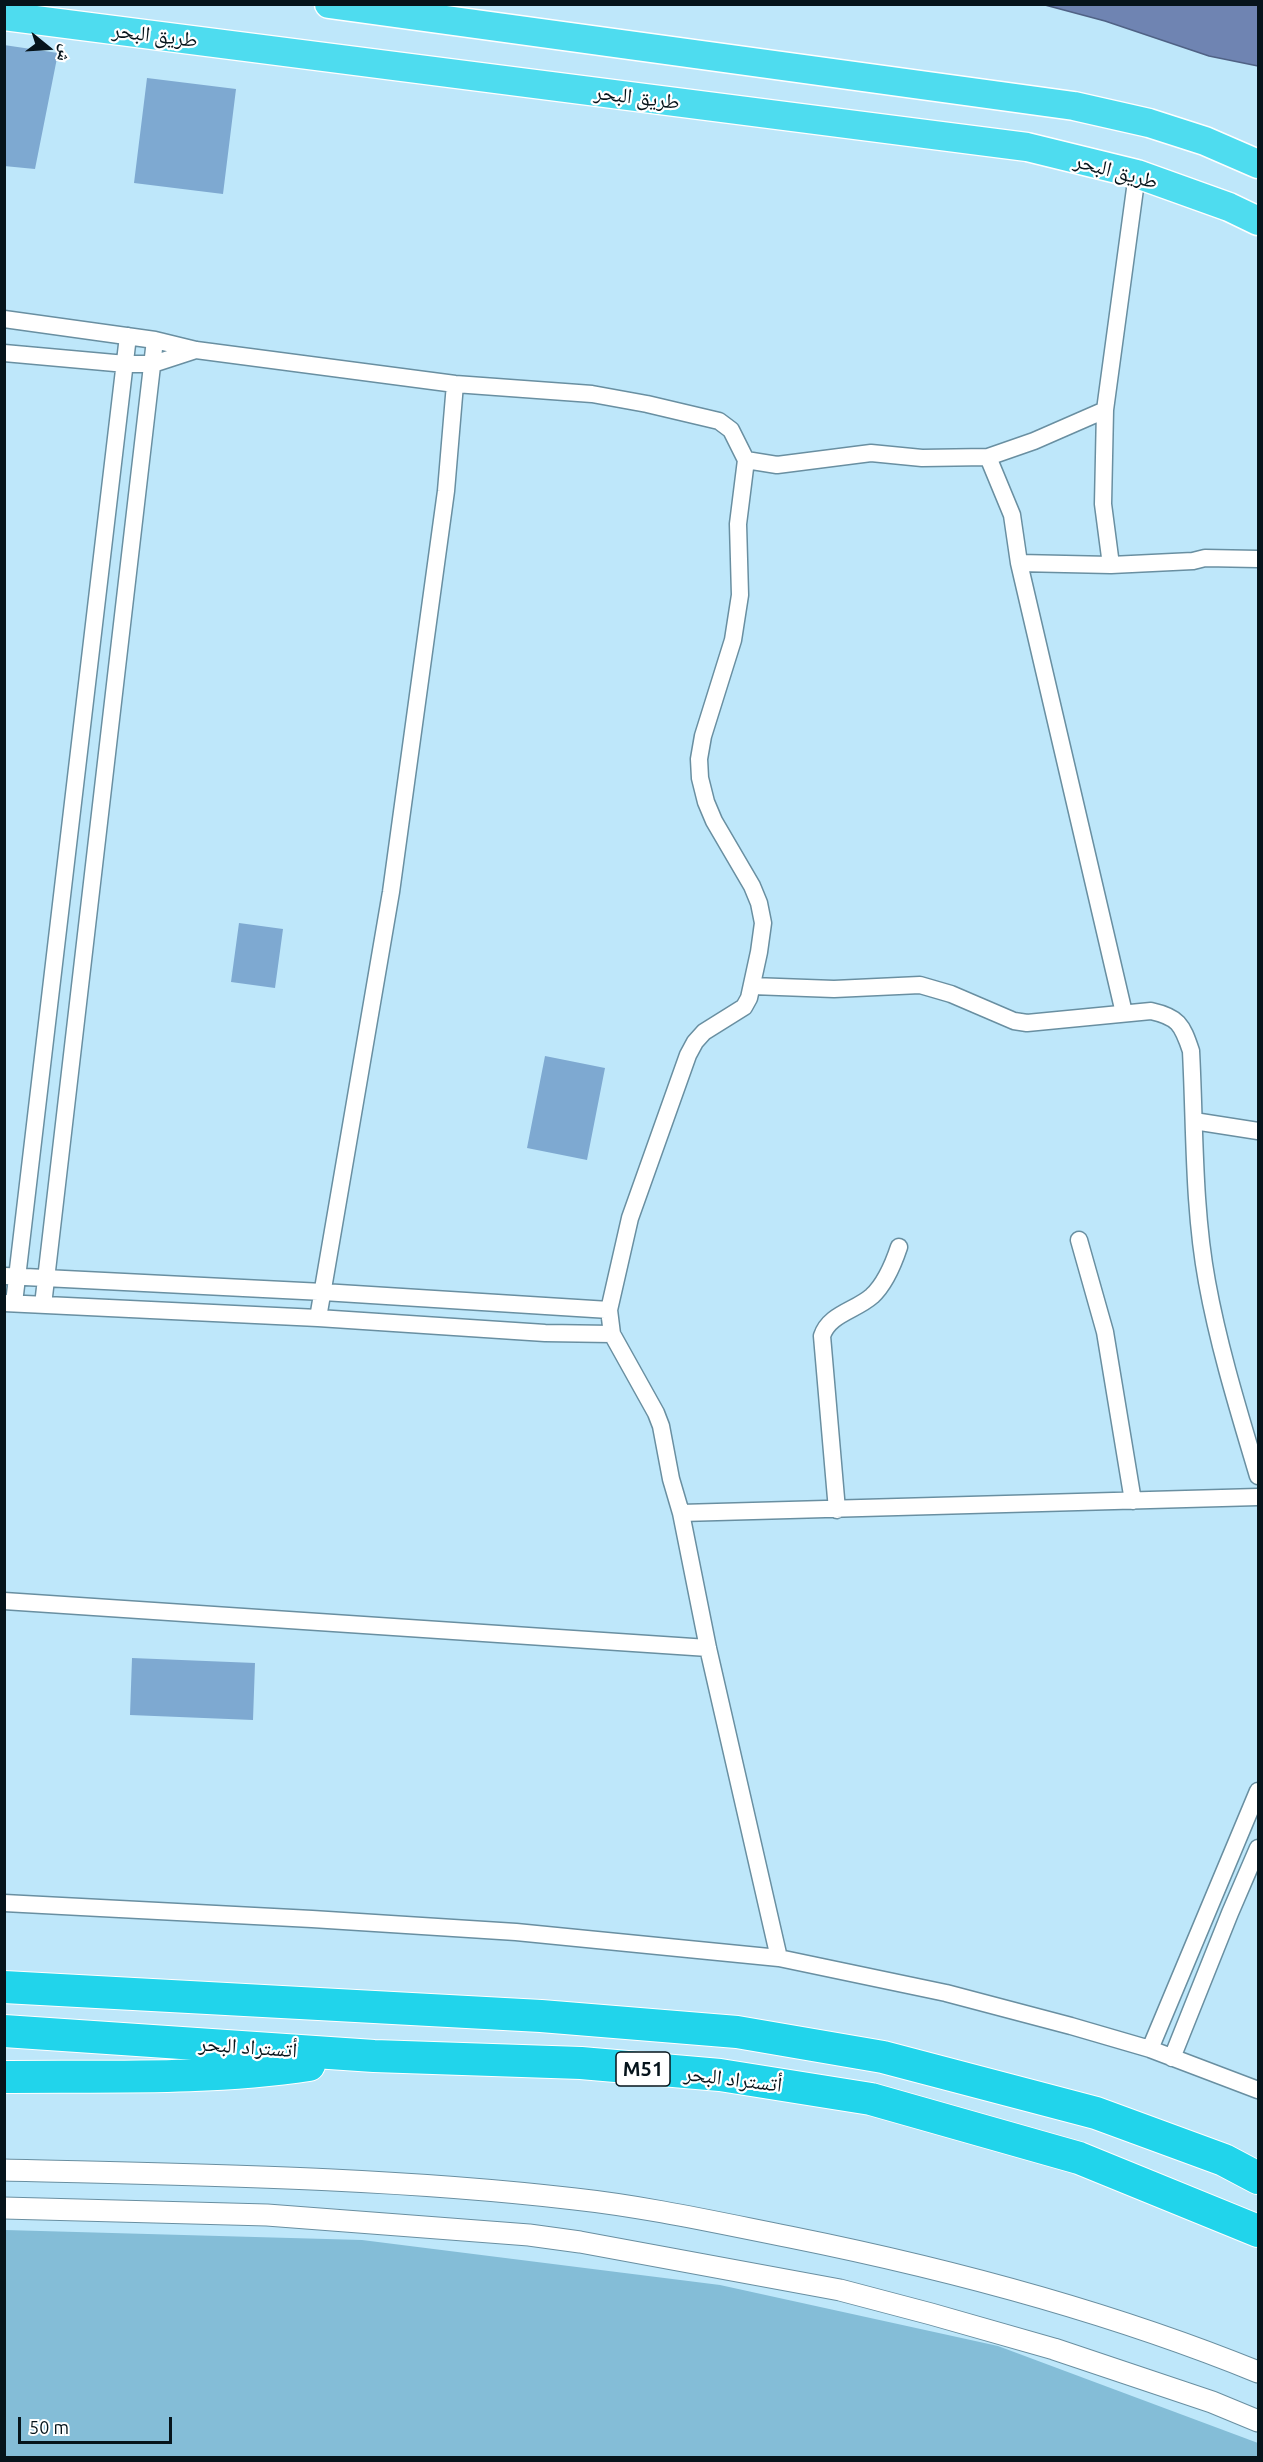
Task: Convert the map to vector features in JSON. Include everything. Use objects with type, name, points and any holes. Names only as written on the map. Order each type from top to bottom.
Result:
[{"type":"highway","points":[[329,4],[1074,106],[1149,123],[1205,141],[1258,164]]},
{"type":"highway","name":"طريق البحر","points":[[4,16],[1028,147],[1137,174],[1229,207],[1258,221]]},
{"type":"highway","name":"M51","points":[[4,1987],[541,2016],[737,2032],[883,2057],[1096,2113],[1224,2160],[1258,2178]]},
{"type":"highway","name":"أتستراد البحر","points":[[4,2031],[374,2056],[592,2064],[720,2075],[871,2099],[1079,2158],[1258,2232]]},
{"type":"highway","points":[[4,2077],[195,2074],[277,2070],[374,2056]]},
{"type":"street","points":[[1110,565],[1103,504],[1106,410],[1137,174]]},
{"type":"street","points":[[4,319],[155,340],[196,350],[455,384],[592,394],[718,421],[731,430],[746,460],[739,504],[740,595],[733,640],[703,736],[699,759],[700,778],[706,802],[759,903],[763,923],[752,986],[744,1007],[704,1032],[688,1055],[630,1218],[609,1310],[612,1334],[661,1426],[708,1648],[779,1958]]},
{"type":"street","points":[[128,336],[10,1276],[9,1303],[318,1318],[545,1334],[612,1334]]},
{"type":"street","points":[[43,1305],[155,340]]},
{"type":"street","points":[[4,353],[126,364],[153,364],[196,350]]},
{"type":"street","points":[[318,1318],[391,892],[446,491],[455,384]]},
{"type":"street","points":[[746,460],[777,465],[871,453],[922,458],[988,457],[1034,441],[1106,410]]},
{"type":"street","points":[[988,457],[1012,515],[1019,563],[1124,1013]]},
{"type":"street","points":[[1019,563],[1110,565],[1193,561],[1205,558],[1258,559]]},
{"type":"street","points":[[752,986],[834,989],[927,986],[1003,1017],[1027,1023],[1151,1011],[1168,1015],[1183,1027],[1191,1051],[1198,1204],[1207,1281],[1221,1348],[1258,1476]]},
{"type":"street","points":[[1194,1121],[1258,1131]]},
{"type":"street","points":[[1079,1240],[1105,1332],[1133,1501]]},
{"type":"street","points":[[837,1510],[822,1336],[828,1323],[866,1301],[880,1287],[899,1247]]},
{"type":"street","points":[[10,1276],[609,1310]]},
{"type":"street","points":[[681,1513],[1258,1497]]},
{"type":"street","points":[[4,1602],[708,1648]]},
{"type":"street","points":[[1150,2049],[1258,1791]]},
{"type":"street","points":[[1173,2058],[1258,1848]]},
{"type":"street","points":[[4,1903],[516,1932],[779,1958],[946,1992],[1150,2049],[1258,2091]]},
{"type":"street","points":[[4,2170],[329,2179],[429,2185],[579,2199],[693,2217],[871,2252],[949,2271],[1086,2312],[1258,2372]]},
{"type":"street","points":[[4,2208],[267,2215],[529,2235],[580,2242],[840,2290],[932,2313],[1099,2364],[1212,2402],[1258,2421]]},
{"type":"shaded area","points":[[1045,5],[1258,5],[1258,66],[1209,56],[1105,21]]},
{"type":"shaded area","points":[[5,2230],[362,2240],[720,2285],[998,2346],[1258,2443],[1258,2457],[5,2457]]},
{"type":"building","points":[[4,45],[58,53],[35,169],[4,166]]},
{"type":"building","points":[[147,78],[236,89],[223,194],[134,183]]},
{"type":"building","points":[[239,923],[283,929],[275,988],[231,982]]},
{"type":"building","points":[[545,1056],[605,1068],[587,1160],[527,1148]]},
{"type":"building","points":[[132,1658],[255,1663],[253,1720],[130,1715]]}]
